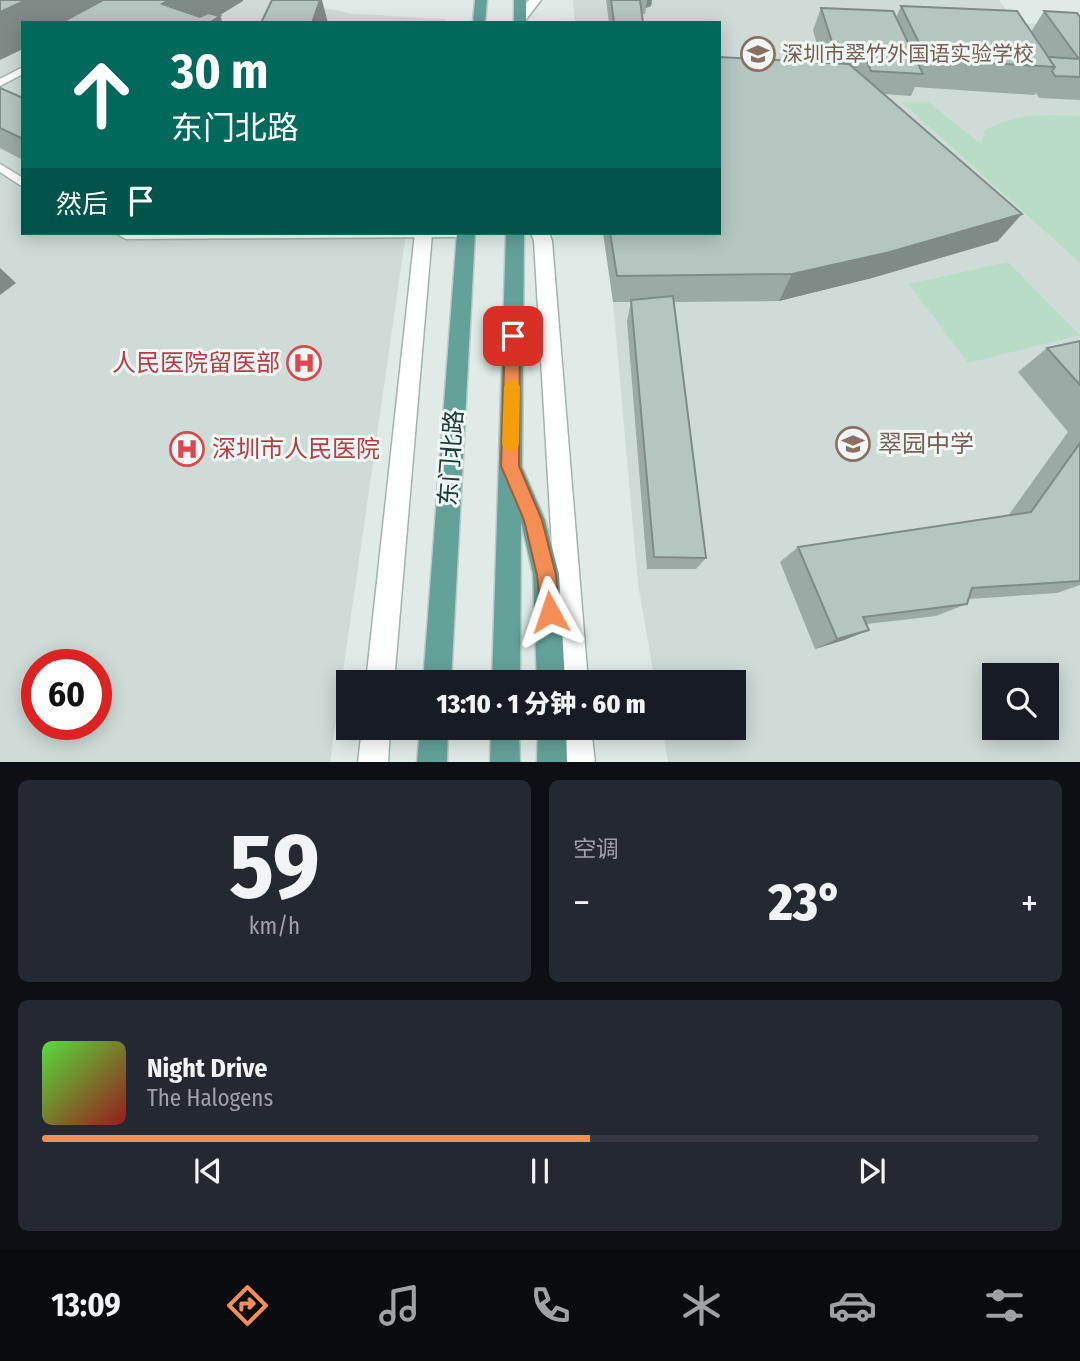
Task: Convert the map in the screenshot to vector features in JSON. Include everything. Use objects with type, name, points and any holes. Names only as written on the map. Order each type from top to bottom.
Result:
[{"type":"main road","points":[[479,21],[481,0]]},
{"type":"main road","points":[[520,0],[520,21]]},
{"type":"main road","name":"东门北路","points":[[438,670],[466,235]]},
{"type":"main road","points":[[506,670],[515,235]]},
{"type":"main road","points":[[510,466],[533,520],[546,575],[550,670]]},
{"type":"main road","points":[[432,762],[433,740]]},
{"type":"main road","points":[[505,740],[505,762]]},
{"type":"main road","points":[[552,740],[552,762]]},
{"type":"street","points":[[520,21],[535,0]]},
{"type":"street","points":[[381,670],[423,235]]},
{"type":"street","points":[[541,235],[544,242],[573,670]]},
{"type":"street","points":[[373,762],[375,740]]},
{"type":"street","points":[[578,740],[580,762]]},
{"type":"lane","points":[[0,83],[21,71]]},
{"type":"lane","points":[[0,167],[21,182]]},
{"type":"shaded area","name":"深圳市人民医院","points":[[0,0],[284,0],[354,14],[445,19],[21,21],[21,235],[406,235],[343,670],[336,670],[336,720],[330,762],[0,762]]},
{"type":"shaded area","name":"翠园中学","points":[[573,0],[999,0],[1015,23],[1077,26],[1080,29],[1080,762],[668,762],[664,740],[746,740],[746,670],[653,670],[638,584],[613,302],[779,301],[872,278],[944,256],[721,87],[721,21],[575,21]]},
{"type":"green space","points":[[902,102],[928,102],[981,144],[985,130],[1008,120],[1043,115],[1080,116],[1080,263]]},
{"type":"green space","points":[[1008,262],[1080,335],[968,363],[909,284]]},
{"type":"building","points":[[0,0],[26,0],[0,12]]},
{"type":"building","points":[[103,0],[169,0],[162,4],[200,17],[208,13],[220,16],[212,21],[64,21]]},
{"type":"building","points":[[272,0],[320,0],[313,21],[262,21]]},
{"type":"building","points":[[611,0],[640,0],[643,21],[614,21]]},
{"type":"building","points":[[901,6],[1017,11],[1055,67],[927,59]]},
{"type":"building","points":[[821,8],[893,11],[923,74],[871,71],[864,53],[835,51]]},
{"type":"building","points":[[1044,11],[1077,13],[1080,17],[1080,77],[1055,76],[1052,71],[1055,67],[1048,57],[1079,59]]},
{"type":"building","points":[[721,57],[849,64],[1022,214],[890,252],[792,274],[617,276],[610,235],[721,235]]},
{"type":"building","points":[[0,88],[21,97],[21,138],[0,128]]},
{"type":"building","points":[[673,296],[706,558],[654,557],[631,300]]},
{"type":"building","points":[[1080,341],[1080,385],[1047,348]]},
{"type":"building","points":[[1080,443],[1080,581],[972,588],[967,604],[863,617],[869,630],[837,639],[798,547],[1031,512]]},
{"type":"slow traffic","points":[[511,444],[512,387]]},
{"type":"place","name":"深圳市翠竹外国语实验学校","points":[[758,54]]},
{"type":"place","name":"人民医院留医部","points":[[304,363]]},
{"type":"place","name":"翠园中学","points":[[853,444]]},
{"type":"place","name":"深圳市人民医院","points":[[187,449]]},
{"type":"route","points":[[513,336],[510,466],[533,520],[546,575],[550,612]]}]
